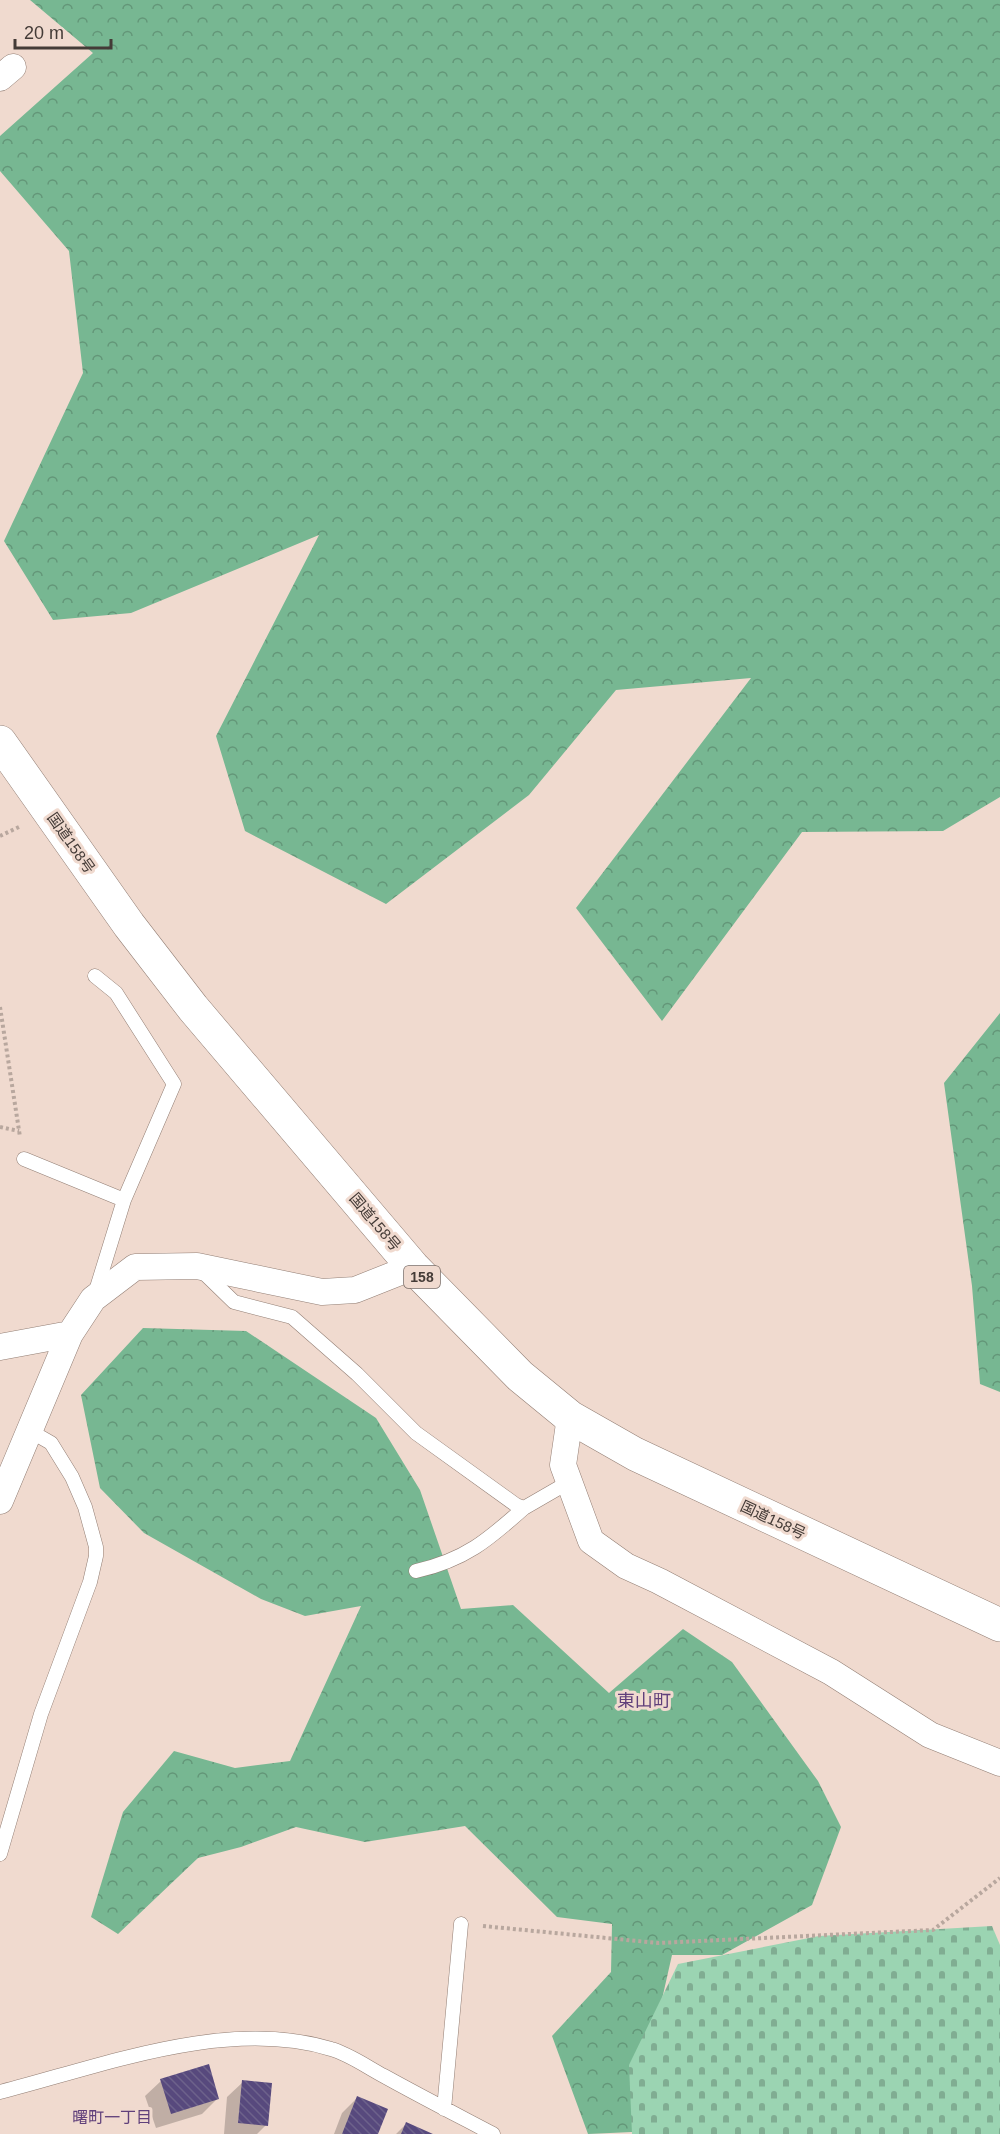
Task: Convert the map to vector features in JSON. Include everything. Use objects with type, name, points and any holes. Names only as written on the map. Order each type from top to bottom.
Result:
[{"type":"highway","name":"国道158号","points":[[0,742],[129,926],[186,999],[412,1267],[520,1376],[570,1417],[634,1454],[1000,1625]]},
{"type":"street","points":[[0,1501],[70,1334],[93,1299],[135,1267],[197,1266],[322,1292],[356,1290],[412,1267]]},
{"type":"street","points":[[0,1347],[70,1334]]},
{"type":"street","points":[[570,1417],[563,1465],[591,1541],[626,1566],[659,1581],[831,1672],[930,1735],[1000,1763]]},
{"type":"lane","points":[[93,1299],[124,1200],[174,1084],[116,993],[95,976]]},
{"type":"lane","points":[[24,1159],[124,1200]]},
{"type":"lane","points":[[197,1266],[234,1302],[292,1317],[357,1374],[416,1432],[516,1505],[524,1508]]},
{"type":"lane","points":[[0,1854],[42,1714],[90,1582],[96,1556],[96,1547],[85,1508],[72,1477],[51,1443],[30,1431]]},
{"type":"lane","points":[[416,1571],[436,1567],[482,1545],[524,1508],[569,1482]]},
{"type":"lane","points":[[444,2109],[461,1924]]},
{"type":"lane","points":[[0,2092],[132,2057],[202,2043],[271,2038],[303,2041],[334,2049],[493,2134]]},
{"type":"path","points":[[0,1007],[24,1159]]},
{"type":"path","points":[[0,1127],[20,1131]]},
{"type":"path","points":[[461,1924],[658,1943],[933,1930],[1000,1878]]},
{"type":"green space","points":[[30,0],[1000,0],[1000,797],[943,831],[802,832],[662,1021],[576,908],[751,678],[616,690],[529,795],[386,904],[245,831],[216,736],[319,535],[131,613],[53,620],[4,541],[83,373],[69,251],[0,171],[0,136],[93,53]]},
{"type":"green space","points":[[1000,1013],[1000,1392],[980,1384],[972,1286],[944,1083]]},
{"type":"green space","points":[[143,1328],[246,1331],[376,1418],[420,1490],[461,1609],[513,1605],[609,1693],[683,1629],[732,1662],[818,1781],[841,1827],[812,1905],[722,1955],[672,1955],[632,2132],[588,2134],[552,2036],[611,1972],[612,1924],[557,1917],[465,1826],[365,1842],[296,1827],[241,1847],[198,1858],[118,1934],[91,1917],[123,1812],[174,1751],[235,1768],[290,1761],[361,1606],[305,1616],[261,1599],[144,1533],[100,1488],[81,1395]]},
{"type":"green space","points":[[992,1926],[1000,1945],[1000,2134],[632,2134],[629,2065],[678,1964],[819,1936]]},
{"type":"building","points":[[209,2064],[219,2099],[171,2114],[160,2079]]},
{"type":"building","points":[[242,2080],[272,2083],[268,2126],[238,2123]]},
{"type":"building","points":[[357,2096],[388,2109],[378,2134],[342,2134]]},
{"type":"building","points":[[406,2122],[433,2134],[401,2134]]},
{"type":"district","name":"東山町","points":[[644,1701]]},
{"type":"district","name":"曙町一丁目","points":[[112,2117]]}]
